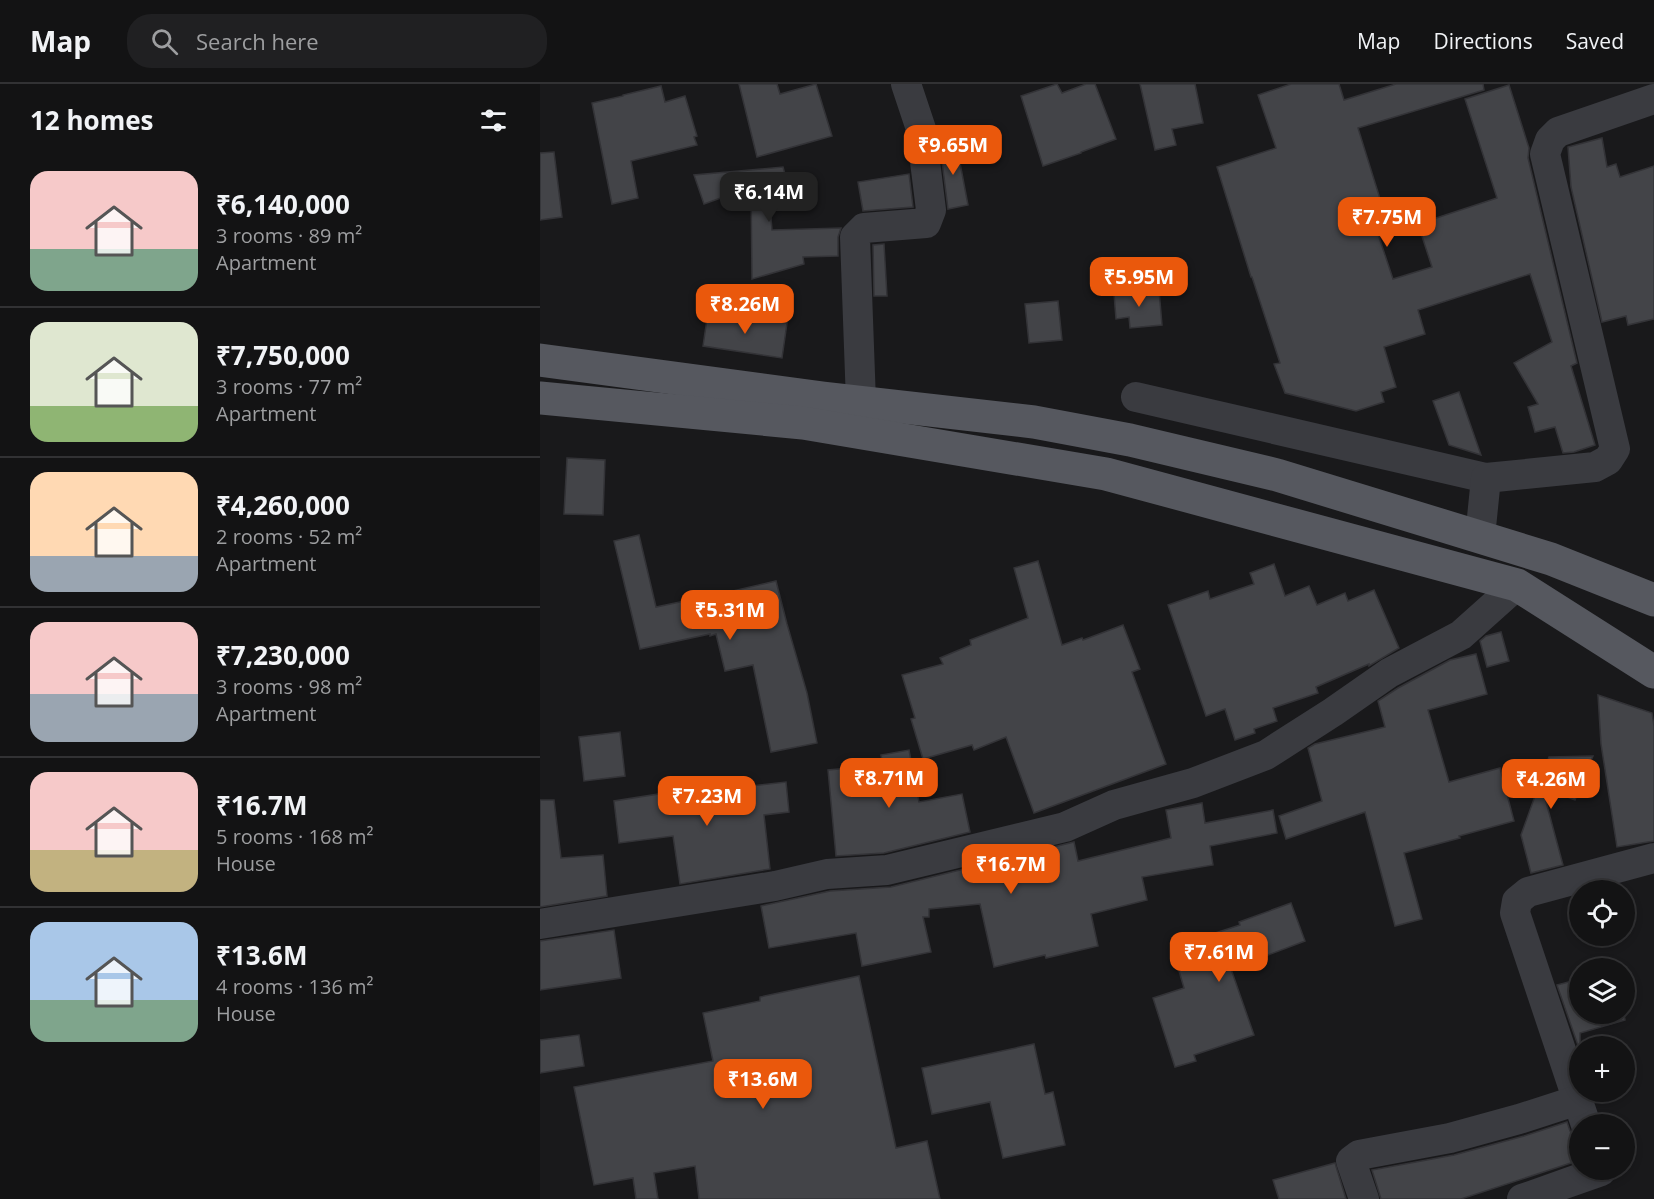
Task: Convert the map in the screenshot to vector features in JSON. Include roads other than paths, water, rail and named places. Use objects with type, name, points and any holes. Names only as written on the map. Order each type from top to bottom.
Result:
[{"type":"main road","points":[[540,360],[1034,422],[1130,440],[1277,475],[1551,559],[1654,600]]},
{"type":"main road","points":[[540,398],[803,423],[1106,474],[1517,585],[1654,672]]},
{"type":"street","points":[[861,402],[855,237],[864,228],[926,223],[931,210],[921,129],[906,84]]},
{"type":"street","points":[[1136,398],[1486,478],[1595,467],[1608,460],[1615,448],[1545,154],[1550,140],[1558,132],[1654,99]]},
{"type":"street","points":[[1480,537],[1486,478]]},
{"type":"street","points":[[540,924],[775,886],[827,874],[887,870],[1065,827],[1114,804],[1192,783],[1266,755],[1389,674],[1461,634],[1517,585]]},
{"type":"street","points":[[1364,1199],[1351,1161],[1359,1155],[1450,1138],[1519,1119],[1582,1112],[1515,913],[1517,901],[1528,892],[1654,858]]},
{"type":"street","points":[[1522,1199],[1576,1180]]}]
